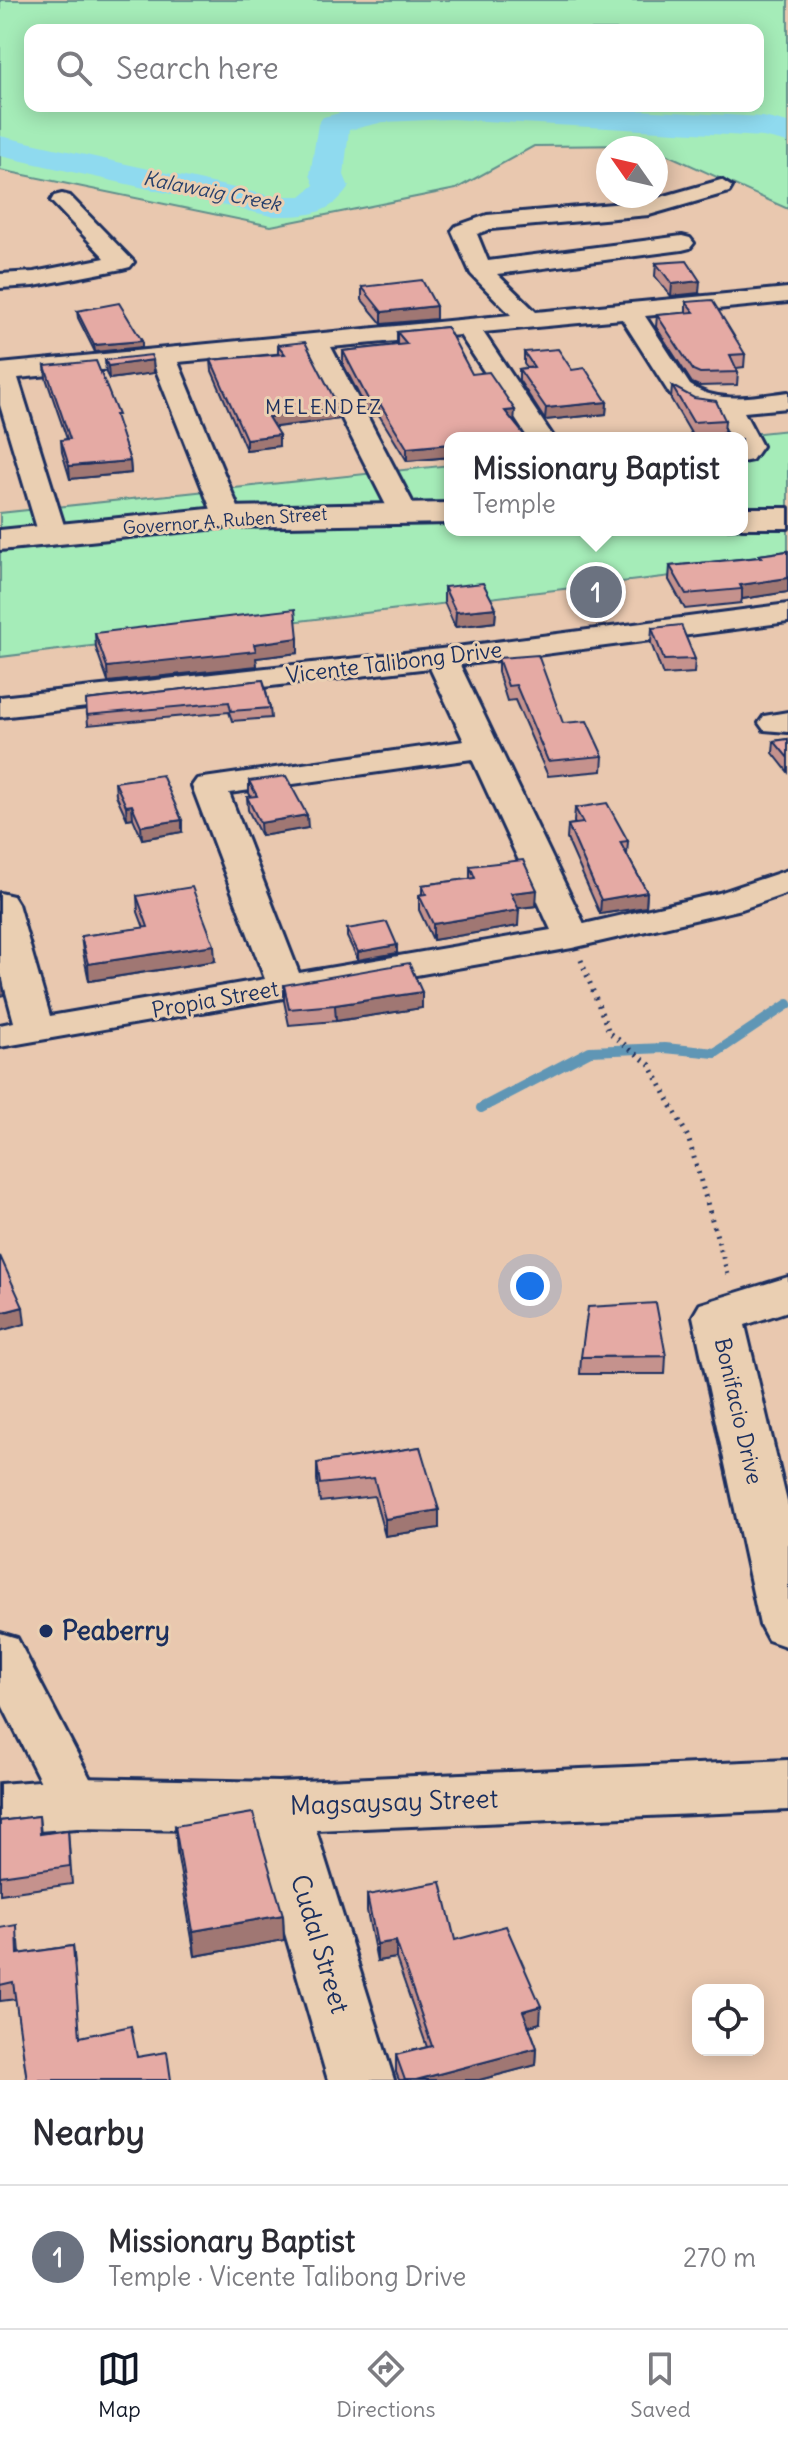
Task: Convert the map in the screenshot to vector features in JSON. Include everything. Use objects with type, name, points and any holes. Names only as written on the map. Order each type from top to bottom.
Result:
[{"type":"street","points":[[528,318],[479,269],[464,231],[478,224],[649,208],[721,187]]},
{"type":"street","points":[[0,281],[34,279],[122,262],[62,201]]},
{"type":"street","points":[[479,269],[682,243]]},
{"type":"street","points":[[53,535],[2,372],[528,318],[788,295]]},
{"type":"street","points":[[628,309],[680,390],[689,398],[726,404],[788,400]]},
{"type":"street","points":[[466,325],[537,432]]},
{"type":"street","points":[[315,341],[404,513]]},
{"type":"street","points":[[163,356],[228,517]]},
{"type":"street","points":[[726,404],[741,432]]},
{"type":"street","name":"Governor A. Ruben Street","points":[[0,540],[228,517],[444,513]]},
{"type":"street","points":[[748,518],[788,518]]},
{"type":"street","name":"Vicente Talibong Drive","points":[[0,707],[441,658],[788,613]]},
{"type":"street","points":[[441,658],[572,937]]},
{"type":"street","points":[[286,987],[209,786],[483,748]]},
{"type":"street","name":"Propia Street","points":[[18,1033],[572,937],[729,901],[788,881]]},
{"type":"street","points":[[0,904],[18,1033]]},
{"type":"street","name":"Bonifacio Drive","points":[[788,1294],[718,1316],[788,1625]]},
{"type":"street","points":[[0,1652],[77,1803]]},
{"type":"street","name":"Magsaysay Street","points":[[0,1809],[77,1803],[278,1807],[788,1785]]},
{"type":"street","name":"Cudal Street","points":[[278,1807],[361,2080]]},
{"type":"path","points":[[572,937],[609,1032],[650,1065],[688,1137],[738,1310]]},
{"type":"green space","points":[[0,0],[788,0],[788,209],[668,155],[668,136],[596,136],[596,145],[534,146],[456,189],[271,226],[0,170]]},
{"type":"green space","points":[[788,430],[788,562],[0,657],[0,513],[444,466],[444,536],[748,536],[748,434]]},
{"type":"building","points":[[687,261],[700,281],[672,284],[656,263]]},
{"type":"building","points":[[422,280],[436,306],[382,312],[362,287]]},
{"type":"building","points":[[712,300],[745,354],[730,355],[738,372],[700,373],[693,370],[657,315],[694,312],[686,302]]},
{"type":"building","points":[[119,303],[142,341],[94,345],[77,311]]},
{"type":"building","points":[[447,327],[472,374],[489,372],[515,410],[505,411],[522,432],[444,432],[444,445],[407,448],[379,402],[370,403],[343,351],[407,344],[397,332]]},
{"type":"building","points":[[305,342],[339,408],[268,417],[279,435],[246,439],[211,360],[285,354],[278,345]]},
{"type":"building","points":[[558,349],[572,370],[585,368],[607,402],[546,408],[519,369],[534,367],[524,352]]},
{"type":"building","points":[[151,355],[153,360],[108,366],[105,360]]},
{"type":"building","points":[[96,361],[118,415],[115,415],[130,461],[69,466],[61,440],[70,439],[45,366]]},
{"type":"building","points":[[672,386],[694,398],[716,401],[725,420],[693,422]]},
{"type":"building","points":[[788,551],[788,578],[740,585],[742,589],[686,594],[670,566],[761,557],[759,555]]},
{"type":"building","points":[[483,583],[496,608],[456,612],[444,587]]},
{"type":"building","points":[[295,609],[298,638],[254,644],[256,651],[107,667],[95,633]]},
{"type":"building","points":[[681,625],[695,659],[664,660],[652,628]]},
{"type":"building","points":[[538,655],[563,723],[587,721],[603,756],[548,761],[516,685],[508,686],[498,658]]},
{"type":"building","points":[[263,680],[270,708],[231,711],[229,702],[87,715],[86,700]]},
{"type":"building","points":[[788,739],[788,758],[774,741]]},
{"type":"building","points":[[162,775],[182,820],[141,826],[132,805],[126,806],[115,782]]},
{"type":"building","points":[[286,776],[307,815],[260,823],[247,797],[257,796],[249,781]]},
{"type":"building","points":[[607,803],[628,841],[620,842],[647,892],[601,900],[594,885],[568,825],[583,823],[575,808]]},
{"type":"building","points":[[523,860],[537,890],[511,893],[519,910],[433,924],[419,895],[426,894],[422,885],[475,878],[470,866]]},
{"type":"building","points":[[192,887],[214,945],[88,964],[81,936],[148,927],[137,896]]},
{"type":"building","points":[[387,922],[397,945],[358,952],[347,929]]},
{"type":"building","points":[[409,963],[422,992],[289,1009],[284,985]]},
{"type":"building","points":[[0,1256],[23,1307],[0,1313]]},
{"type":"building","points":[[656,1303],[666,1356],[581,1357],[588,1307]]},
{"type":"building","points":[[420,1447],[439,1510],[385,1519],[374,1478],[320,1484],[317,1463]]},
{"type":"building","points":[[253,1813],[283,1915],[193,1931],[175,1826]]},
{"type":"building","points":[[39,1816],[40,1834],[68,1830],[70,1866],[0,1876],[0,1821]]},
{"type":"building","points":[[441,1882],[455,1940],[506,1926],[541,2006],[523,2011],[537,2048],[416,2080],[405,2080],[396,2055],[432,2046],[396,1941],[377,1944],[367,1895]]},
{"type":"building","points":[[17,1925],[18,1954],[73,1946],[80,2037],[131,2026],[137,2057],[167,2052],[171,2080],[27,2080],[13,1982],[0,1985],[0,1928]]},
{"type":"waterway","name":"Kalawaig Creek","points":[[0,146],[271,206],[309,206],[332,187],[327,175],[334,124],[384,112]]},
{"type":"waterway","name":"Kalawaig Creek","points":[[503,112],[763,127],[788,133]]},
{"type":"waterway","points":[[481,1108],[590,1051],[665,1048],[715,1053],[788,1004]]},
{"type":"place","name":"Missionary Baptist","points":[[596,592]]},
{"type":"place","name":"Peaberry","points":[[46,1631]]},
{"type":"district","name":"MELENDEZ","points":[[324,407]]}]
